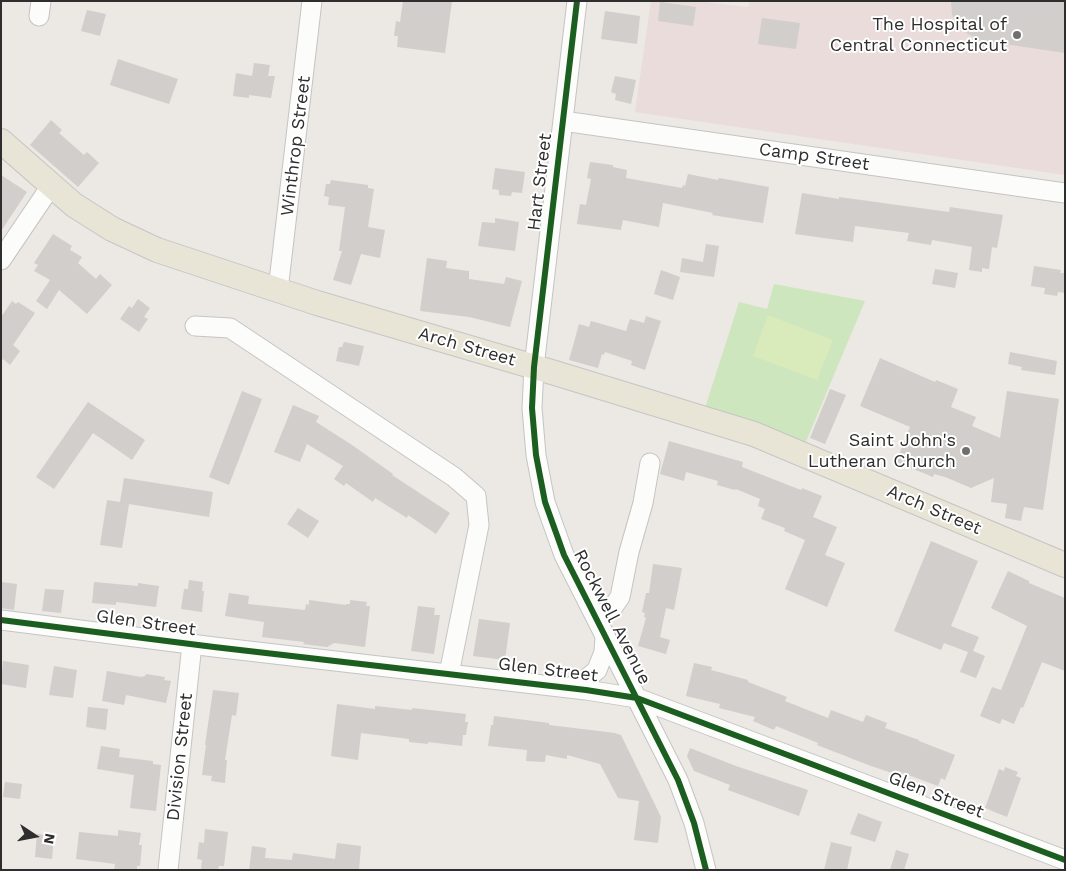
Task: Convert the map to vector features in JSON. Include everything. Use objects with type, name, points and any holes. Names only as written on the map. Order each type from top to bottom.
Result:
[{"type":"main road","name":"Arch Street","points":[[1,141],[74,205],[93,218],[140,243],[187,261],[278,290],[769,440],[1064,559]]},
{"type":"street","name":"Winthrop Street","points":[[278,290],[312,1]]},
{"type":"street","name":"Hart Street","points":[[534,367],[577,1]]},
{"type":"street","name":"Camp Street","points":[[562,121],[1065,193]]},
{"type":"street","points":[[1,260],[51,186]]},
{"type":"street","points":[[195,326],[230,328],[454,477],[476,496],[479,525],[449,674]]},
{"type":"street","name":"Rockwell Avenue","points":[[534,367],[532,390],[533,426],[537,465],[551,519],[564,555],[682,788],[694,823],[706,870]]},
{"type":"street","points":[[596,618],[613,607],[620,597],[629,552],[643,503],[650,463]]},
{"type":"street","name":"Glen Street","points":[[1,620],[568,688],[637,698],[1065,860]]},
{"type":"street","points":[[568,688],[585,680],[597,670],[604,652],[605,636]]},
{"type":"street","name":"Division Street","points":[[168,870],[192,644]]},
{"type":"shaded area","points":[[651,1],[694,1],[748,7],[750,1],[1065,1],[1065,175],[635,112]]},
{"type":"green space","points":[[774,284],[865,301],[805,444],[705,408],[739,302],[767,309]]},
{"type":"green space","points":[[768,315],[833,340],[817,380],[753,356]]},
{"type":"building","points":[[403,1],[452,1],[445,53],[397,47],[398,36],[394,36],[396,21],[400,22]]},
{"type":"building","name":"The Hospital of Central Connecticut","points":[[951,1],[1065,1],[1065,53],[978,40],[962,30],[952,15]]},
{"type":"building","points":[[660,2],[696,7],[693,26],[658,21]]},
{"type":"building","points":[[87,10],[106,14],[100,36],[81,31]]},
{"type":"building","points":[[605,11],[640,16],[637,44],[601,39]]},
{"type":"building","points":[[762,18],[800,23],[796,49],[758,44]]},
{"type":"building","points":[[118,59],[178,79],[169,104],[110,85]]},
{"type":"building","points":[[254,63],[270,65],[268,76],[275,76],[271,98],[249,95],[249,98],[233,96],[236,73],[252,76]]},
{"type":"building","points":[[615,76],[636,80],[631,104],[615,100],[616,94],[611,92]]},
{"type":"building","points":[[51,120],[62,130],[59,133],[84,155],[87,152],[99,163],[78,187],[30,145]]},
{"type":"building","points":[[590,162],[613,165],[613,167],[627,170],[626,178],[682,188],[683,185],[685,186],[688,174],[769,187],[763,223],[712,215],[713,213],[663,203],[659,227],[623,220],[621,230],[577,224],[580,204],[586,205],[591,179],[587,178]]},
{"type":"building","points":[[495,168],[525,172],[522,193],[512,192],[511,196],[499,195],[499,190],[492,189]]},
{"type":"building","points":[[1,175],[27,192],[1,231]]},
{"type":"building","points":[[331,180],[368,185],[368,188],[374,189],[368,227],[385,230],[380,258],[361,254],[351,285],[333,280],[342,251],[339,251],[345,207],[328,205],[329,197],[324,196],[326,184],[330,184]]},
{"type":"building","points":[[802,193],[949,212],[950,207],[1003,215],[997,248],[992,247],[989,269],[982,268],[982,272],[969,270],[972,247],[932,240],[931,245],[907,241],[909,233],[855,226],[853,242],[795,234]]},
{"type":"building","points":[[495,218],[519,222],[515,251],[478,246],[482,222],[495,223]]},
{"type":"building","points":[[53,234],[72,246],[70,250],[82,257],[78,263],[96,279],[100,274],[112,285],[87,314],[59,290],[47,309],[36,301],[50,280],[34,271],[38,265],[34,263]]},
{"type":"building","points":[[706,244],[719,246],[714,277],[680,272],[682,258],[703,262]]},
{"type":"building","points":[[427,258],[447,261],[446,268],[469,271],[469,279],[504,284],[506,277],[522,281],[510,327],[469,317],[420,311]]},
{"type":"building","points":[[1034,266],[1061,270],[1060,273],[1065,273],[1065,293],[1058,292],[1057,296],[1044,294],[1045,288],[1031,286]]},
{"type":"building","points":[[935,269],[958,273],[955,288],[932,284]]},
{"type":"building","points":[[661,270],[680,277],[673,300],[654,294]]},
{"type":"building","points":[[138,299],[150,308],[144,317],[148,319],[139,332],[120,319],[129,306],[132,308]]},
{"type":"building","points":[[12,301],[16,304],[18,302],[35,313],[13,345],[20,351],[10,365],[3,359],[1,362],[1,317]]},
{"type":"building","points":[[646,316],[661,321],[645,370],[631,365],[632,361],[605,352],[604,355],[602,354],[598,368],[569,360],[579,324],[589,327],[591,321],[626,331],[630,319],[644,323]]},
{"type":"building","points":[[344,342],[364,346],[359,366],[336,361],[339,347],[342,347]]},
{"type":"building","points":[[1010,352],[1057,361],[1055,375],[1021,370],[1022,367],[1008,364]]},
{"type":"building","points":[[880,358],[935,382],[936,380],[958,389],[951,407],[976,417],[972,426],[1000,438],[1007,391],[1059,399],[1043,510],[1024,507],[1021,521],[1005,518],[1007,504],[991,502],[994,478],[971,488],[945,477],[934,474],[933,477],[896,462],[910,427],[860,406]]},
{"type":"building","points":[[830,389],[846,395],[825,444],[810,438]]},
{"type":"building","points":[[242,391],[262,399],[229,485],[209,477]]},
{"type":"building","points":[[88,402],[145,440],[132,460],[93,433],[54,489],[36,477]]},
{"type":"building","points":[[293,405],[319,416],[316,422],[450,513],[436,534],[408,515],[407,518],[375,498],[373,502],[346,483],[344,486],[334,479],[343,466],[307,444],[300,462],[274,452]]},
{"type":"building","points":[[669,441],[743,462],[742,467],[801,490],[802,488],[822,496],[813,517],[837,527],[825,555],[845,563],[827,607],[785,589],[805,540],[784,531],[785,528],[761,519],[765,509],[758,506],[760,499],[736,489],[717,485],[718,481],[686,472],[684,481],[660,474]]},
{"type":"building","points":[[124,478],[213,492],[209,517],[129,504],[122,548],[100,545],[107,500],[120,502]]},
{"type":"building","points":[[298,508],[319,521],[308,538],[287,524]]},
{"type":"building","points":[[931,541],[978,561],[951,626],[979,637],[973,651],[985,656],[976,678],[960,672],[968,652],[944,643],[941,650],[894,631]]},
{"type":"building","points":[[653,564],[682,568],[674,610],[666,608],[660,637],[670,640],[666,654],[638,646],[646,618],[644,617],[645,613],[642,612],[646,593],[649,593]]},
{"type":"building","points":[[1008,571],[1029,581],[1029,583],[1065,598],[1065,671],[1042,662],[1023,708],[1021,707],[1014,724],[1002,719],[1000,724],[980,716],[992,687],[1001,690],[1027,626],[991,608]]},
{"type":"building","points":[[189,580],[203,582],[202,612],[181,609],[184,589],[188,589]]},
{"type":"building","points":[[1,582],[17,584],[14,610],[1,608]]},
{"type":"building","points":[[94,582],[138,586],[138,583],[159,586],[156,607],[116,602],[116,605],[92,603]]},
{"type":"building","points":[[45,589],[64,590],[61,613],[42,611]]},
{"type":"building","points":[[229,593],[249,596],[248,604],[305,610],[306,604],[309,605],[309,600],[346,605],[350,604],[350,600],[367,602],[366,606],[370,606],[365,647],[334,643],[327,647],[262,637],[264,622],[225,616]]},
{"type":"building","points":[[418,606],[435,608],[434,615],[440,615],[434,654],[411,651]]},
{"type":"building","points":[[479,619],[510,623],[505,660],[473,656]]},
{"type":"building","points":[[3,661],[29,665],[26,688],[1,684]]},
{"type":"building","points":[[694,663],[712,667],[711,670],[748,680],[748,682],[787,697],[785,701],[828,718],[831,710],[863,722],[866,715],[887,723],[885,728],[955,755],[945,780],[941,778],[938,786],[903,773],[901,776],[817,745],[818,743],[776,726],[774,730],[753,721],[755,717],[719,708],[720,704],[686,696]]},
{"type":"building","points":[[54,666],[77,670],[73,698],[49,695]]},
{"type":"building","points":[[107,671],[141,677],[146,674],[165,677],[164,680],[171,681],[166,703],[126,695],[124,705],[102,701]]},
{"type":"building","points":[[213,690],[239,693],[236,716],[232,715],[225,760],[227,760],[225,783],[211,781],[212,776],[202,775]]},
{"type":"building","points":[[337,704],[375,709],[375,706],[412,710],[412,708],[466,714],[465,722],[468,722],[466,735],[463,735],[462,746],[409,742],[409,739],[361,733],[358,760],[331,756]]},
{"type":"building","points":[[88,707],[108,709],[106,730],[86,727]]},
{"type":"building","points":[[494,716],[621,735],[661,817],[658,843],[634,840],[639,801],[618,798],[600,764],[567,755],[567,759],[546,755],[545,762],[526,761],[527,750],[488,746]]},
{"type":"building","points":[[101,746],[120,749],[119,757],[153,761],[153,764],[161,765],[156,811],[130,808],[134,775],[97,769]]},
{"type":"building","points":[[690,748],[736,766],[808,790],[799,816],[728,790],[730,785],[694,771],[687,756]]},
{"type":"building","points":[[1005,767],[1018,772],[1016,776],[1021,778],[1007,817],[985,808],[999,769],[1004,771]]},
{"type":"building","points":[[5,782],[22,784],[20,799],[3,797]]},
{"type":"building","points":[[858,813],[882,822],[875,842],[850,834]]},
{"type":"building","points":[[205,829],[228,832],[224,866],[219,866],[218,870],[201,870],[202,860],[197,859],[199,842],[204,843]]},
{"type":"building","points":[[118,830],[141,833],[139,845],[142,845],[140,866],[137,866],[137,870],[114,870],[115,864],[76,859],[79,832],[118,836]]},
{"type":"building","points":[[37,834],[54,836],[52,859],[35,857]]},
{"type":"building","points":[[831,842],[852,847],[847,870],[824,870]]},
{"type":"building","points":[[337,843],[361,846],[359,870],[249,870],[252,846],[266,848],[265,858],[292,860],[293,853],[335,859]]},
{"type":"building","points":[[896,850],[909,854],[904,870],[890,870]]},
{"type":"cycle path","points":[[577,1],[534,367],[532,408],[536,455],[545,502],[564,555],[678,780],[694,823],[706,870]]},
{"type":"cycle path","points":[[1,620],[214,647],[586,690],[637,698],[1065,860]]},
{"type":"place","name":"The Hospital of Central Connecticut","points":[[1017,35]]},
{"type":"place","name":"Saint John's Lutheran Church","points":[[966,451]]}]
